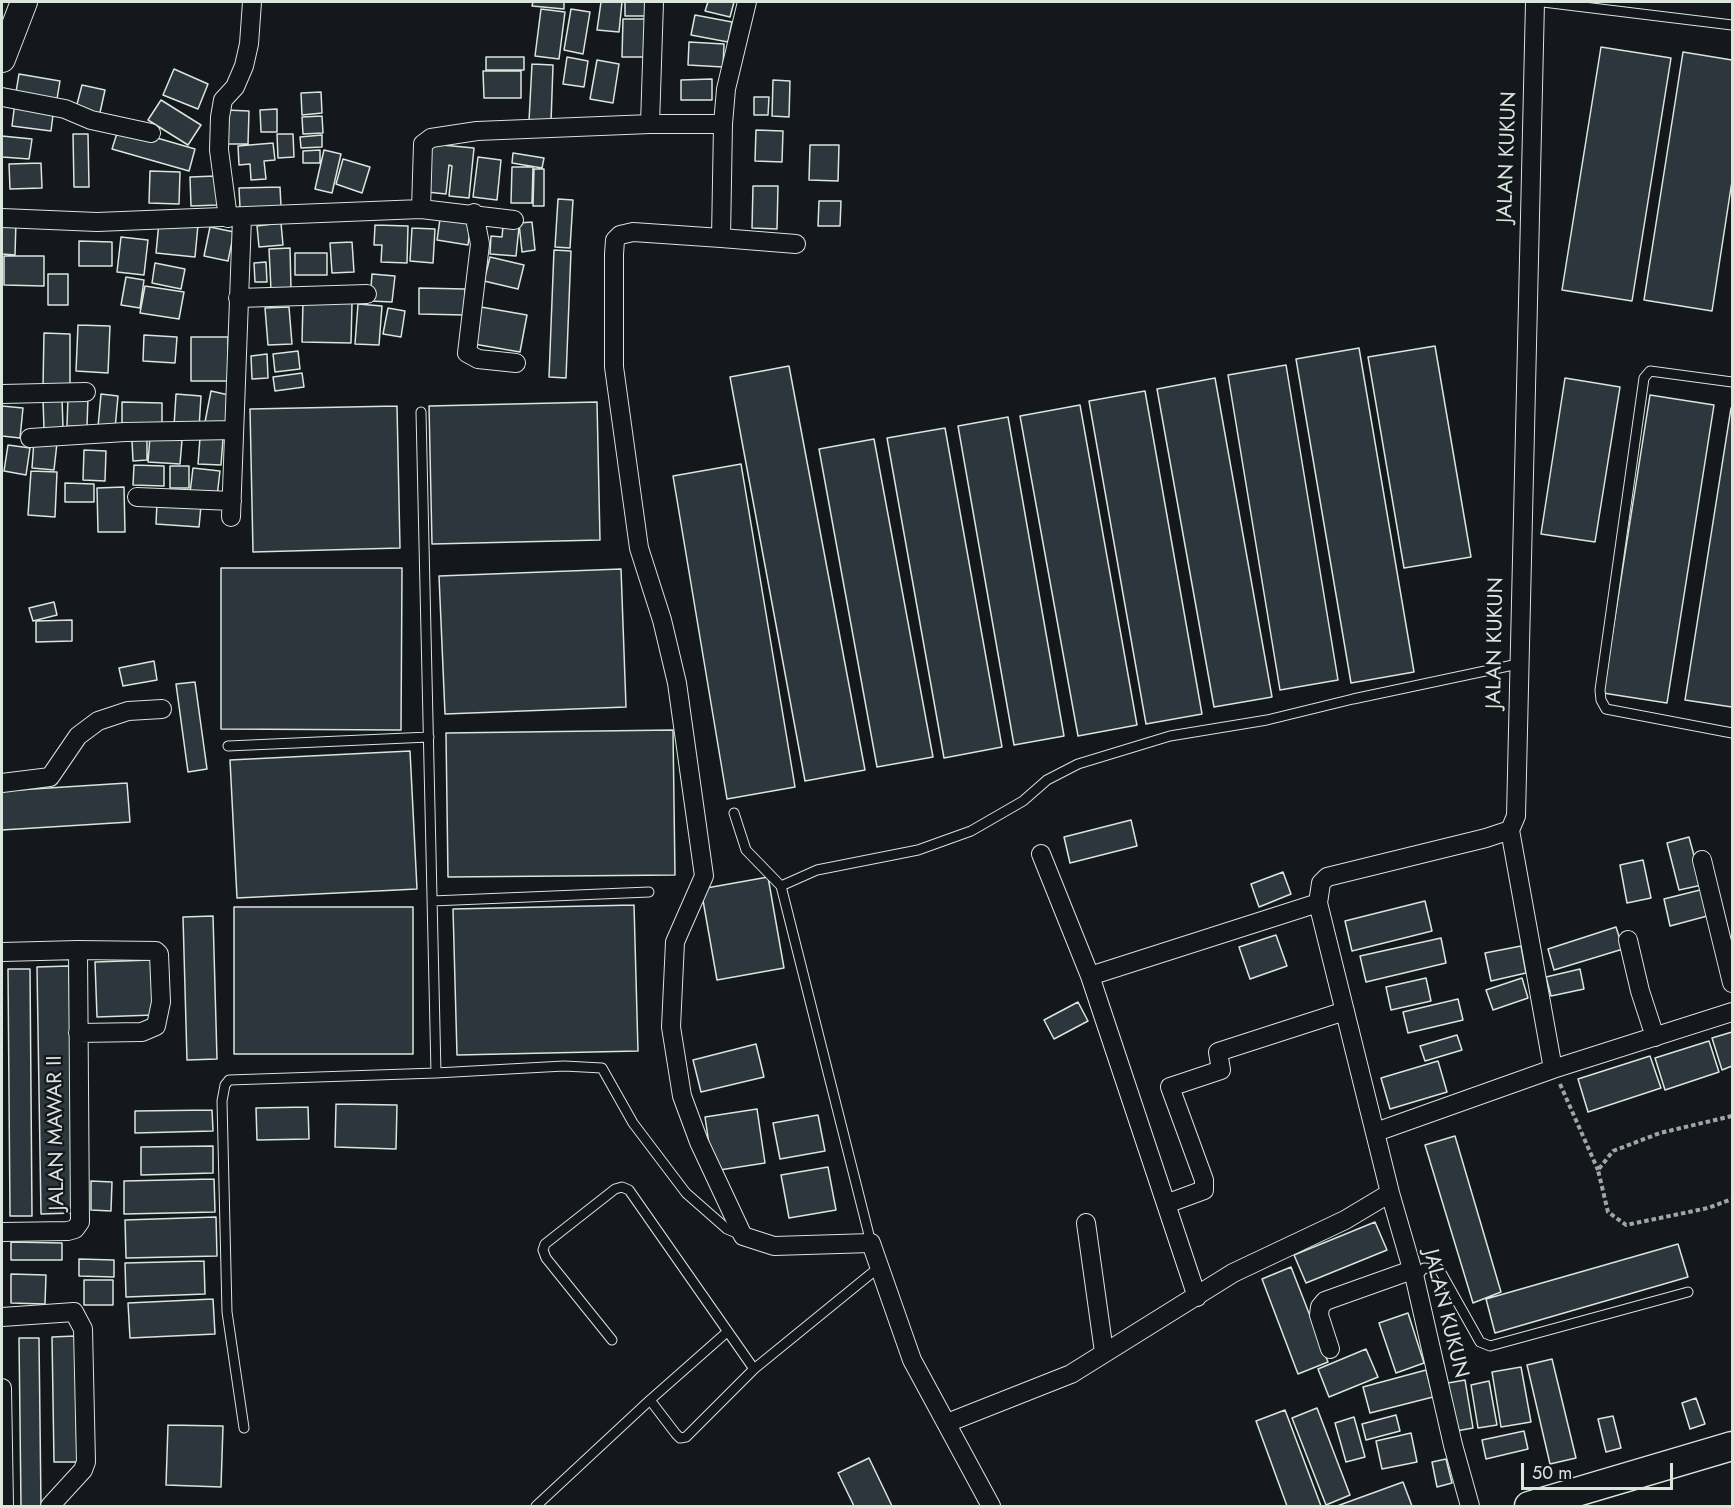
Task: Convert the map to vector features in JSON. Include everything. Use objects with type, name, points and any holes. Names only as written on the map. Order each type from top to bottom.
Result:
[{"type":"main road","points":[[2,59],[24,2]]},
{"type":"main road","points":[[1529,1506],[1571,1501],[1732,1446]]},
{"type":"street","points":[[137,497],[232,509],[238,298],[235,218],[219,150],[220,117],[223,100],[235,87],[244,66],[249,44],[252,2]]},
{"type":"street","points":[[650,124],[654,2]]},
{"type":"street","points":[[722,238],[723,124],[726,89],[747,2]]},
{"type":"street","name":"JALAN KUKUN","points":[[1510,830],[1516,816],[1535,2]]},
{"type":"street","points":[[2,96],[65,109],[91,120],[151,132]]},
{"type":"street","points":[[421,209],[423,144],[431,138],[477,131],[650,124],[723,124]]},
{"type":"street","points":[[2,218],[96,222],[421,209],[474,213],[514,220]]},
{"type":"street","points":[[474,213],[480,244],[467,353],[478,359],[516,363]]},
{"type":"street","points":[[796,244],[633,232],[620,235],[615,240],[614,367],[639,548],[662,620],[676,683],[704,876],[700,890],[675,942],[671,1027],[673,1051],[682,1096],[695,1133],[743,1236],[774,1246],[871,1243],[912,1360],[991,1506]]},
{"type":"street","points":[[238,298],[367,294]]},
{"type":"street","points":[[2,394],[86,392]]},
{"type":"street","points":[[30,438],[125,432],[234,430]]},
{"type":"street","points":[[2,783],[50,777],[78,736],[98,721],[128,711],[162,709]]},
{"type":"street","points":[[1090,976],[1318,903],[1321,883],[1327,877],[1510,830],[1553,1069]]},
{"type":"street","points":[[1041,854],[1090,976],[1197,1297]]},
{"type":"street","points":[[1702,861],[1732,983]]},
{"type":"street","name":"JALAN KUKUN","points":[[1318,903],[1390,1193],[1414,1274],[1453,1445],[1470,1506]]},
{"type":"street","points":[[1628,940],[1640,991],[1655,1037]]},
{"type":"street","name":"JALAN MAWAR II","points":[[2,1232],[68,1231],[75,1229],[80,1222],[78,950]]},
{"type":"street","name":"JALAN MAWAR II","points":[[2,952],[156,951],[161,961],[160,1002],[156,1026],[142,1032],[78,1033]]},
{"type":"street","points":[[1166,1204],[1204,1190],[1204,1180],[1170,1087],[1221,1070],[1218,1052],[1345,1011]]},
{"type":"street","points":[[1376,1132],[1553,1069],[1732,1012]]},
{"type":"street","points":[[947,1424],[1071,1374],[1241,1268],[1345,1220],[1390,1193]]},
{"type":"street","points":[[1086,1223],[1104,1352]]},
{"type":"street","points":[[1330,1349],[1319,1315],[1324,1301],[1414,1274]]},
{"type":"street","points":[[2,1317],[74,1312],[83,1329],[86,1462],[83,1470],[50,1506]]},
{"type":"street","points":[[2,1388],[4,1506]]},
{"type":"lane","points":[[1543,2],[1732,25]]},
{"type":"lane","points":[[1732,382],[1650,371],[1644,378],[1600,690],[1601,700],[1606,709],[1732,733]]},
{"type":"lane","points":[[421,411],[436,1073]]},
{"type":"lane","points":[[781,886],[817,870],[918,850],[971,831],[1023,801],[1047,780],[1078,764],[1170,736],[1267,720],[1518,664]]},
{"type":"lane","points":[[228,746],[429,737]]},
{"type":"lane","points":[[734,813],[746,850],[781,886],[871,1243]]},
{"type":"lane","points":[[432,901],[649,892]]},
{"type":"lane","points":[[244,1428],[227,1312],[222,1101],[225,1085],[229,1080],[564,1066],[603,1068],[633,1123],[686,1193],[727,1229],[743,1236]]},
{"type":"lane","points":[[612,1340],[546,1258],[543,1250],[545,1244],[615,1189],[622,1187],[629,1190],[754,1369]]},
{"type":"lane","points":[[650,1400],[675,1434],[680,1438],[686,1437],[754,1369],[878,1268]]},
{"type":"lane","points":[[1414,1274],[1424,1268],[1439,1269],[1480,1342],[1490,1346],[1688,1292]]},
{"type":"lane","points":[[536,1506],[727,1332]]},
{"type":"path","points":[[1553,1069],[1598,1170],[1608,1212],[1626,1225],[1708,1208],[1732,1199]]},
{"type":"path","points":[[1598,1170],[1613,1151],[1660,1133],[1732,1116]]},
{"type":"building","points":[[533,2],[564,2],[564,9],[532,6]]},
{"type":"building","points":[[601,2],[622,2],[619,32],[597,30]]},
{"type":"building","points":[[625,2],[646,2],[646,16],[625,16]]},
{"type":"building","points":[[708,2],[734,2],[730,17],[705,11]]},
{"type":"building","points":[[541,9],[565,12],[559,59],[535,56]]},
{"type":"building","points":[[571,9],[590,12],[583,54],[564,50]]},
{"type":"building","points":[[695,15],[732,22],[728,42],[691,35]]},
{"type":"building","points":[[623,19],[647,19],[646,57],[622,57]]},
{"type":"building","points":[[689,42],[724,44],[723,67],[688,65]]},
{"type":"building","points":[[1601,47],[1671,58],[1632,301],[1562,290]]},
{"type":"building","points":[[1683,52],[1732,60],[1732,181],[1712,311],[1644,300]]},
{"type":"building","points":[[486,57],[524,57],[524,70],[486,70]]},
{"type":"building","points":[[567,57],[588,61],[584,87],[563,84]]},
{"type":"building","points":[[597,60],[619,64],[613,103],[590,99]]},
{"type":"building","points":[[532,64],[553,65],[551,122],[529,121]]},
{"type":"building","points":[[174,69],[208,84],[198,109],[163,95]]},
{"type":"building","points":[[483,71],[521,71],[521,98],[484,98]]},
{"type":"building","points":[[19,74],[60,81],[56,105],[15,98]]},
{"type":"building","points":[[712,79],[712,100],[681,100],[681,80]]},
{"type":"building","points":[[773,80],[790,81],[789,117],[772,116]]},
{"type":"building","points":[[82,85],[105,90],[99,117],[75,112]]},
{"type":"building","points":[[321,92],[322,113],[302,115],[301,93]]},
{"type":"building","points":[[754,97],[769,97],[768,115],[754,115]]},
{"type":"building","points":[[161,100],[201,125],[188,145],[148,120]]},
{"type":"building","points":[[15,102],[54,107],[51,131],[12,126]]},
{"type":"building","points":[[277,109],[277,132],[261,132],[260,110]]},
{"type":"building","points":[[226,110],[249,111],[248,144],[226,144]]},
{"type":"building","points":[[322,116],[323,133],[303,134],[302,117]]},
{"type":"building","points":[[119,127],[195,149],[189,171],[112,149]]},
{"type":"building","points":[[756,130],[783,131],[782,162],[755,161]]},
{"type":"building","points":[[73,134],[88,134],[89,187],[74,187]]},
{"type":"building","points":[[277,134],[293,134],[294,157],[278,158]]},
{"type":"building","points":[[322,135],[322,147],[301,148],[300,137]]},
{"type":"building","points":[[2,136],[32,139],[29,159],[2,157]]},
{"type":"building","points":[[273,143],[275,160],[264,161],[266,179],[251,180],[250,164],[239,165],[238,146]]},
{"type":"building","points":[[431,144],[474,148],[469,198],[449,196],[452,166],[449,165],[446,194],[427,192]]},
{"type":"building","points":[[810,145],[839,145],[838,181],[809,180]]},
{"type":"building","points":[[320,150],[320,163],[303,163],[303,151]]},
{"type":"building","points":[[324,150],[341,154],[332,193],[315,189]]},
{"type":"building","points":[[513,153],[544,158],[542,168],[512,163]]},
{"type":"building","points":[[478,157],[501,160],[497,200],[473,197]]},
{"type":"building","points":[[343,159],[370,167],[362,193],[336,184]]},
{"type":"building","points":[[41,163],[42,188],[10,189],[9,164]]},
{"type":"building","points":[[512,167],[533,167],[532,203],[511,203]]},
{"type":"building","points":[[534,169],[544,169],[544,206],[533,206]]},
{"type":"building","points":[[150,171],[180,172],[179,204],[149,203]]},
{"type":"building","points":[[216,176],[217,205],[191,206],[190,177]]},
{"type":"building","points":[[753,186],[778,186],[777,229],[752,228]]},
{"type":"building","points":[[280,187],[281,206],[240,208],[239,188]]},
{"type":"building","points":[[558,199],[573,200],[570,248],[555,247]]},
{"type":"building","points":[[819,201],[841,201],[840,226],[818,226]]},
{"type":"building","points":[[440,219],[471,223],[468,245],[437,240]]},
{"type":"building","points":[[2,221],[16,221],[15,255],[2,254]]},
{"type":"building","points":[[159,222],[198,225],[195,257],[156,253]]},
{"type":"building","points":[[532,222],[535,250],[522,252],[519,223]]},
{"type":"building","points":[[281,223],[283,245],[259,247],[257,226]]},
{"type":"building","points":[[375,225],[408,226],[407,263],[381,262],[382,245],[374,245]]},
{"type":"building","points":[[503,226],[519,227],[516,256],[490,254],[491,236],[502,237]]},
{"type":"building","points":[[210,227],[234,232],[228,261],[204,256]]},
{"type":"building","points":[[412,228],[435,229],[433,263],[410,261]]},
{"type":"building","points":[[121,237],[148,240],[144,275],[117,272]]},
{"type":"building","points":[[79,241],[112,242],[112,266],[79,266]]},
{"type":"building","points":[[352,242],[354,272],[332,273],[330,243]]},
{"type":"building","points":[[290,248],[291,289],[271,290],[269,249]]},
{"type":"building","points":[[554,250],[571,251],[566,378],[549,377]]},
{"type":"building","points":[[295,253],[327,253],[327,275],[295,275]]},
{"type":"building","points":[[4,256],[44,256],[44,286],[4,285]]},
{"type":"building","points":[[490,257],[524,265],[518,289],[484,281]]},
{"type":"building","points":[[266,262],[267,282],[255,282],[254,263]]},
{"type":"building","points":[[155,263],[185,269],[181,289],[152,283]]},
{"type":"building","points":[[48,274],[68,274],[68,305],[48,305]]},
{"type":"building","points":[[372,274],[395,276],[392,302],[370,301]]},
{"type":"building","points":[[126,277],[144,280],[140,308],[121,305]]},
{"type":"building","points":[[145,286],[184,292],[179,319],[140,313]]},
{"type":"building","points":[[419,288],[465,289],[465,315],[419,314]]},
{"type":"building","points":[[303,302],[352,303],[351,343],[302,342]]},
{"type":"building","points":[[358,304],[382,306],[379,345],[355,344]]},
{"type":"building","points":[[289,307],[292,344],[268,345],[265,308]]},
{"type":"building","points":[[481,307],[527,315],[520,352],[474,344]]},
{"type":"building","points":[[388,308],[405,311],[401,337],[383,334]]},
{"type":"building","points":[[78,325],[110,326],[108,373],[76,371]]},
{"type":"building","points":[[44,333],[70,334],[70,387],[43,387]]},
{"type":"building","points":[[144,335],[177,337],[175,363],[143,361]]},
{"type":"building","points":[[191,337],[228,337],[228,381],[191,381]]},
{"type":"building","points":[[1435,346],[1471,557],[1404,568],[1368,357]]},
{"type":"building","points":[[1359,348],[1414,672],[1351,683],[1296,359]]},
{"type":"building","points":[[298,351],[300,369],[275,372],[273,354]]},
{"type":"building","points":[[267,354],[268,378],[252,379],[251,356]]},
{"type":"building","points":[[1286,365],[1338,680],[1280,690],[1228,375]]},
{"type":"building","points":[[789,366],[865,770],[805,781],[730,377]]},
{"type":"building","points":[[302,373],[304,387],[275,391],[273,377]]},
{"type":"building","points":[[1215,378],[1272,697],[1214,707],[1157,389]]},
{"type":"building","points":[[1565,378],[1620,387],[1595,542],[1541,534]]},
{"type":"building","points":[[211,391],[233,396],[227,426],[205,422]]},
{"type":"building","points":[[1145,391],[1202,714],[1146,724],[1089,401]]},
{"type":"building","points":[[101,394],[118,396],[115,429],[98,427]]},
{"type":"building","points":[[176,394],[201,396],[199,428],[174,426]]},
{"type":"building","points":[[1650,395],[1714,405],[1667,703],[1603,693]]},
{"type":"building","points":[[68,396],[88,397],[87,427],[67,426]]},
{"type":"building","points":[[62,398],[63,428],[44,429],[43,399]]},
{"type":"building","points":[[122,402],[162,403],[162,427],[122,426]]},
{"type":"building","points":[[597,402],[600,540],[432,544],[429,406]]},
{"type":"building","points":[[1080,405],[1137,725],[1078,736],[1020,416]]},
{"type":"building","points":[[2,406],[23,408],[20,438],[2,436]]},
{"type":"building","points":[[397,406],[400,548],[253,552],[250,409]]},
{"type":"building","points":[[1732,408],[1732,707],[1685,700]]},
{"type":"building","points":[[1008,417],[1064,736],[1014,745],[958,426]]},
{"type":"building","points":[[945,428],[1002,747],[944,758],[887,438]]},
{"type":"building","points":[[150,437],[182,440],[180,464],[148,462]]},
{"type":"building","points":[[200,438],[223,439],[221,465],[198,464]]},
{"type":"building","points":[[874,439],[933,757],[877,767],[819,449]]},
{"type":"building","points":[[34,440],[57,443],[54,470],[32,468]]},
{"type":"building","points":[[147,440],[147,460],[133,461],[132,441]]},
{"type":"building","points":[[8,445],[30,448],[26,475],[4,471]]},
{"type":"building","points":[[84,450],[106,451],[105,481],[83,480]]},
{"type":"building","points":[[741,464],[795,787],[727,799],[673,476]]},
{"type":"building","points":[[134,465],[164,466],[164,486],[133,485]]},
{"type":"building","points":[[170,466],[189,466],[189,488],[170,488]]},
{"type":"building","points":[[193,468],[220,471],[217,497],[190,493]]},
{"type":"building","points":[[31,471],[57,472],[55,517],[28,515]]},
{"type":"building","points":[[65,483],[94,484],[94,502],[65,502]]},
{"type":"building","points":[[124,487],[125,532],[98,532],[97,488]]},
{"type":"building","points":[[157,502],[201,506],[199,527],[156,524]]},
{"type":"building","points":[[221,568],[402,568],[401,730],[221,729]]},
{"type":"building","points":[[621,569],[626,707],[445,714],[439,576]]},
{"type":"building","points":[[54,602],[57,615],[33,621],[29,608]]},
{"type":"building","points":[[72,620],[72,641],[36,642],[36,621]]},
{"type":"building","points":[[154,661],[157,680],[123,686],[119,668]]},
{"type":"building","points":[[195,682],[207,769],[188,772],[176,684]]},
{"type":"building","points":[[673,730],[675,875],[448,877],[446,733]]},
{"type":"building","points":[[410,751],[417,889],[237,898],[230,760]]},
{"type":"building","points":[[127,783],[130,822],[2,830],[2,791]]},
{"type":"building","points":[[1131,820],[1137,846],[1070,863],[1064,837]]},
{"type":"building","points":[[1689,837],[1702,885],[1679,890],[1667,843]]},
{"type":"building","points":[[1643,860],[1651,898],[1627,903],[1620,865]]},
{"type":"building","points":[[1283,872],[1291,894],[1259,907],[1251,884]]},
{"type":"building","points":[[768,877],[784,968],[717,980],[701,889]]},
{"type":"building","points":[[1704,889],[1711,915],[1670,926],[1664,899]]},
{"type":"building","points":[[1425,901],[1432,931],[1352,951],[1345,921]]},
{"type":"building","points":[[634,905],[638,1051],[457,1055],[453,909]]},
{"type":"building","points":[[234,907],[413,907],[413,1054],[234,1054]]},
{"type":"building","points":[[213,916],[217,1059],[187,1060],[183,917]]},
{"type":"building","points":[[1616,927],[1623,949],[1554,970],[1548,949]]},
{"type":"building","points":[[1276,935],[1287,966],[1250,979],[1239,947]]},
{"type":"building","points":[[1441,938],[1446,963],[1366,982],[1360,956]]},
{"type":"building","points":[[1521,946],[1526,973],[1491,981],[1485,953]]},
{"type":"building","points":[[151,960],[153,1015],[97,1017],[95,962]]},
{"type":"building","points":[[69,966],[73,1213],[41,1214],[37,967]]},
{"type":"building","points":[[8,969],[30,969],[32,1216],[10,1216]]},
{"type":"building","points":[[1580,969],[1584,989],[1551,996],[1546,977]]},
{"type":"building","points":[[1426,978],[1431,1001],[1391,1010],[1386,987]]},
{"type":"building","points":[[1522,978],[1528,998],[1493,1010],[1486,990]]},
{"type":"building","points":[[1458,999],[1463,1020],[1408,1033],[1403,1012]]},
{"type":"building","points":[[1078,1002],[1088,1021],[1054,1039],[1044,1020]]},
{"type":"building","points":[[1732,1032],[1732,1066],[1722,1070],[1712,1038]]},
{"type":"building","points":[[1457,1035],[1462,1050],[1425,1061],[1420,1046]]},
{"type":"building","points":[[1709,1041],[1719,1072],[1665,1090],[1655,1058]]},
{"type":"building","points":[[756,1044],[764,1077],[701,1092],[693,1060]]},
{"type":"building","points":[[1650,1056],[1661,1088],[1588,1112],[1578,1079]]},
{"type":"building","points":[[1438,1061],[1447,1092],[1390,1109],[1381,1078]]},
{"type":"building","points":[[336,1104],[397,1105],[396,1149],[335,1147]]},
{"type":"building","points":[[308,1107],[309,1139],[257,1140],[256,1108]]},
{"type":"building","points":[[757,1109],[765,1163],[713,1171],[705,1117]]},
{"type":"building","points":[[212,1110],[213,1131],[135,1133],[135,1111]]},
{"type":"building","points":[[818,1115],[825,1151],[780,1159],[773,1123]]},
{"type":"building","points":[[1455,1136],[1501,1292],[1473,1303],[1425,1145]]},
{"type":"building","points":[[213,1146],[213,1173],[141,1175],[141,1147]]},
{"type":"building","points":[[828,1167],[836,1210],[789,1218],[781,1175]]},
{"type":"building","points":[[214,1179],[215,1212],[124,1214],[124,1181]]},
{"type":"building","points":[[91,1181],[112,1182],[111,1211],[91,1210]]},
{"type":"building","points":[[216,1217],[217,1256],[126,1258],[125,1220]]},
{"type":"building","points":[[1375,1222],[1387,1250],[1306,1283],[1294,1255]]},
{"type":"building","points":[[11,1242],[62,1243],[62,1260],[11,1260]]},
{"type":"building","points":[[1678,1244],[1688,1277],[1495,1333],[1486,1299]]},
{"type":"building","points":[[79,1259],[114,1260],[114,1277],[79,1276]]},
{"type":"building","points":[[204,1261],[205,1294],[126,1297],[125,1263]]},
{"type":"building","points":[[1291,1267],[1328,1362],[1298,1374],[1262,1279]]},
{"type":"building","points":[[11,1274],[46,1275],[45,1304],[11,1303]]},
{"type":"building","points":[[84,1280],[113,1280],[113,1305],[84,1305]]},
{"type":"building","points":[[213,1299],[215,1334],[130,1338],[128,1303]]},
{"type":"building","points":[[1408,1313],[1424,1363],[1396,1373],[1379,1323]]},
{"type":"building","points":[[75,1336],[77,1462],[54,1462],[52,1337]]},
{"type":"building","points":[[19,1338],[39,1338],[41,1506],[21,1506]]},
{"type":"building","points":[[1366,1349],[1378,1377],[1329,1397],[1318,1369]]},
{"type":"building","points":[[1552,1359],[1576,1458],[1550,1464],[1527,1365]]},
{"type":"building","points":[[1521,1367],[1531,1422],[1501,1427],[1492,1372]]},
{"type":"building","points":[[1426,1370],[1433,1397],[1370,1413],[1363,1387]]},
{"type":"building","points":[[1465,1380],[1473,1428],[1456,1431],[1448,1383]]},
{"type":"building","points":[[1489,1381],[1497,1425],[1478,1428],[1471,1385]]},
{"type":"building","points":[[1696,1398],[1705,1424],[1690,1429],[1682,1403]]},
{"type":"building","points":[[1317,1408],[1350,1495],[1326,1505],[1292,1418]]},
{"type":"building","points":[[1285,1410],[1321,1506],[1287,1506],[1256,1421]]},
{"type":"building","points":[[1396,1415],[1400,1431],[1366,1440],[1362,1424]]},
{"type":"building","points":[[1613,1416],[1621,1448],[1606,1452],[1598,1419]]},
{"type":"building","points":[[1354,1417],[1365,1457],[1346,1462],[1335,1423]]},
{"type":"building","points":[[168,1425],[223,1426],[221,1487],[166,1485]]},
{"type":"building","points":[[1524,1431],[1528,1449],[1486,1459],[1482,1440]]},
{"type":"building","points":[[1411,1433],[1417,1462],[1382,1469],[1376,1441]]},
{"type":"building","points":[[869,1458],[892,1506],[854,1506],[838,1473]]},
{"type":"building","points":[[1446,1459],[1452,1483],[1437,1487],[1432,1462]]},
{"type":"building","points":[[1403,1482],[1412,1506],[1337,1506]]}]
